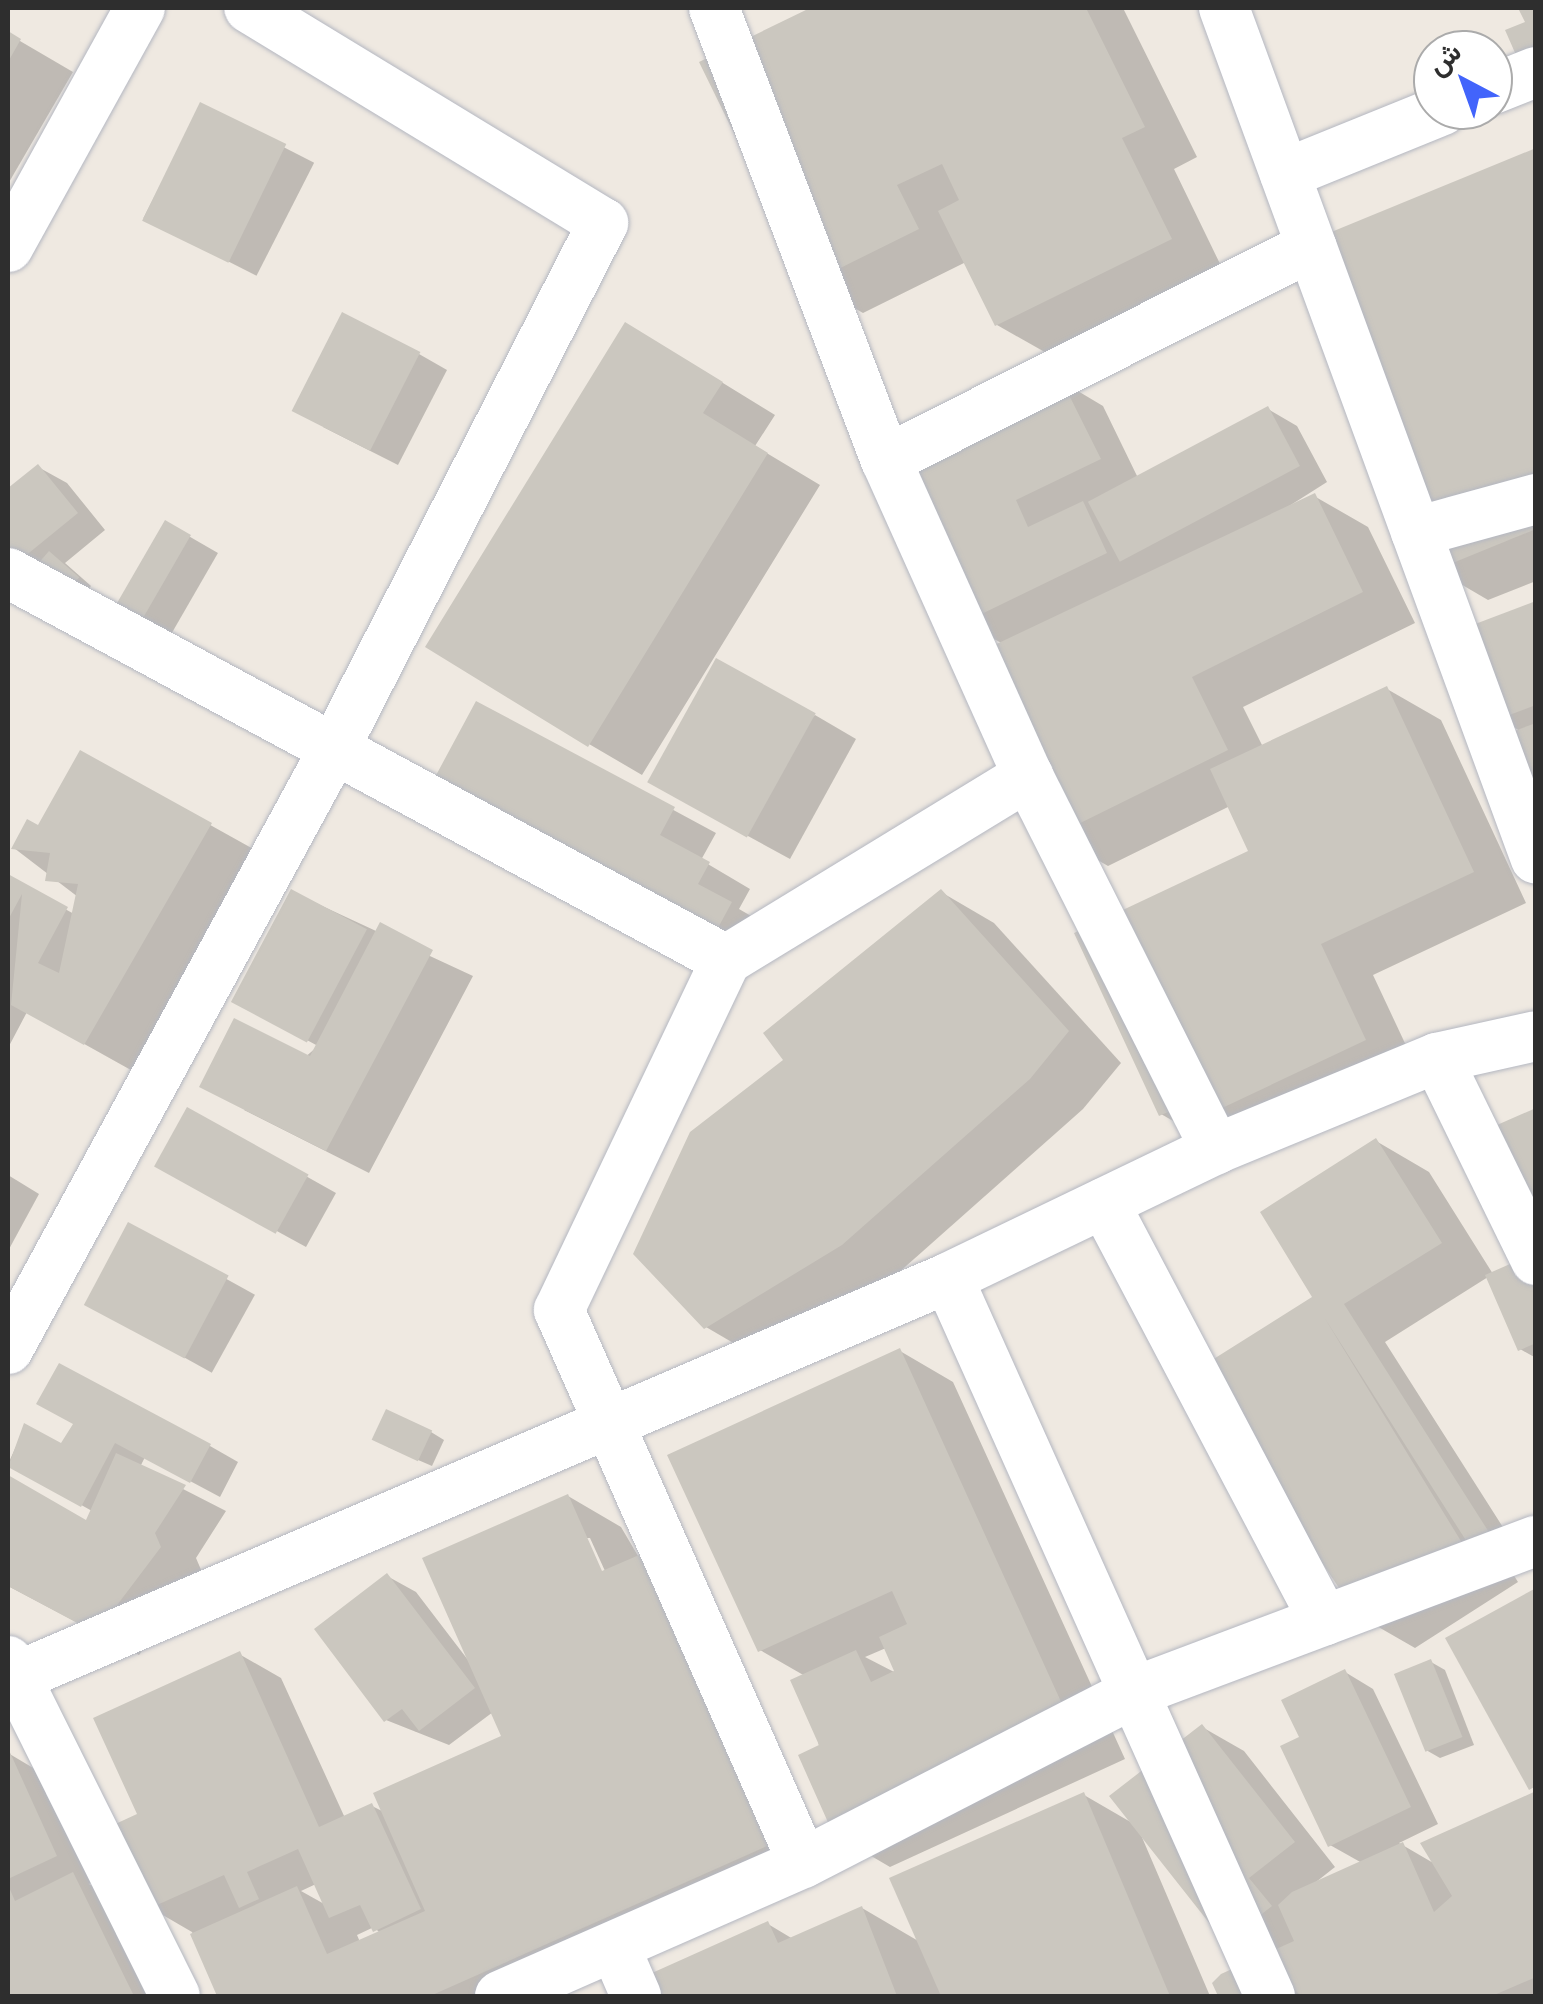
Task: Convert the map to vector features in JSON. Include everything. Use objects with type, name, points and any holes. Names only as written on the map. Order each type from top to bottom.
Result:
[{"type":"street","points":[[8,246],[140,8]]},
{"type":"street","points":[[8,1349],[334,749],[603,222],[249,8]]},
{"type":"street","points":[[714,8],[886,460],[1028,776],[1216,1149]]},
{"type":"street","points":[[1224,8],[1536,859]]},
{"type":"street","points":[[1285,174],[1413,122]]},
{"type":"street","points":[[886,460],[1311,246]]},
{"type":"street","points":[[1416,532],[1536,500]]},
{"type":"street","points":[[8,573],[726,960]]},
{"type":"street","points":[[802,1864],[559,1310],[726,960],[1028,776]]},
{"type":"street","points":[[175,1996],[14,1668],[948,1278],[1216,1149],[1437,1058],[1536,1036]]},
{"type":"street","points":[[1437,1058],[1536,1260]]},
{"type":"street","points":[[1104,1203],[1324,1622]]},
{"type":"street","points":[[948,1278],[1139,1690],[1270,1996]]},
{"type":"street","points":[[500,1996],[617,1952],[802,1864],[1139,1690],[1536,1541]]},
{"type":"street","points":[[617,1952],[636,1996]]},
{"type":"building","points":[[810,8],[1086,8],[1145,127],[1122,138],[1172,239],[995,326],[938,211],[959,200],[942,164],[897,185],[919,229],[808,284],[699,62]]},
{"type":"building","points":[[1518,8],[1536,8],[1536,76],[1527,80],[1513,48],[1513,30],[1505,30],[1525,22]]},
{"type":"building","points":[[8,31],[21,39],[8,62]]},
{"type":"building","points":[[200,102],[286,144],[228,263],[142,221]]},
{"type":"building","points":[[1536,148],[1536,529],[1433,571],[1307,242]]},
{"type":"building","points":[[342,312],[420,352],[370,451],[292,411]]},
{"type":"building","points":[[625,322],[723,382],[703,413],[768,453],[588,747],[425,647]]},
{"type":"building","points":[[1061,379],[1101,459],[1016,500],[1028,527],[1083,501],[1107,553],[963,623],[876,468]]},
{"type":"building","points":[[1268,406],[1300,466],[1120,562],[1088,502]]},
{"type":"building","points":[[38,464],[78,513],[8,570],[8,488]]},
{"type":"building","points":[[1315,493],[1363,592],[1192,677],[1228,750],[1052,837],[965,659]]},
{"type":"building","points":[[165,520],[191,535],[128,644],[102,629]]},
{"type":"building","points":[[49,551],[79,577],[50,611],[19,585]]},
{"type":"building","points":[[1536,601],[1536,705],[1496,720],[1462,629]]},
{"type":"building","points":[[716,658],[816,713],[747,837],[647,782]]},
{"type":"building","points":[[1387,686],[1474,872],[1321,944],[1366,1040],[1203,1117],[1195,1100],[1159,1116],[1074,933],[1248,851],[1210,769]]},
{"type":"building","points":[[476,701],[675,807],[660,835],[710,862],[698,884],[732,902],[706,950],[413,818]]},
{"type":"building","points":[[1536,723],[1536,803],[1492,739]]},
{"type":"building","points":[[80,750],[212,823],[84,1045],[11,1005],[22,894],[8,920],[8,874],[68,907],[38,963],[59,973],[78,884],[45,881],[50,853],[11,849],[27,819],[38,825]]},
{"type":"building","points":[[291,889],[367,929],[307,1042],[231,1002]]},
{"type":"building","points":[[941,889],[1069,1031],[1030,1079],[842,1245],[704,1329],[633,1254],[690,1132],[783,1060],[763,1033]]},
{"type":"building","points":[[380,922],[433,950],[326,1151],[199,1087],[234,1018],[310,1056]]},
{"type":"building","points":[[187,1107],[309,1174],[276,1234],[154,1166]]},
{"type":"building","points":[[1536,1108],[1536,1343],[1518,1351],[1485,1275],[1535,1253],[1481,1132]]},
{"type":"building","points":[[1376,1138],[1442,1243],[1344,1304],[1492,1537],[1472,1550],[1324,1317],[1467,1551],[1360,1619],[1193,1372],[1312,1297],[1260,1212]]},
{"type":"building","points":[[128,1222],[229,1276],[185,1359],[84,1305]]},
{"type":"building","points":[[900,1348],[1073,1728],[835,1838],[798,1755],[819,1745],[790,1680],[856,1650],[871,1682],[894,1671],[879,1637],[907,1624],[892,1591],[758,1652],[667,1455]]},
{"type":"building","points":[[59,1363],[211,1444],[190,1483],[115,1443],[81,1507],[8,1467],[24,1423],[61,1443],[73,1424],[36,1404]]},
{"type":"building","points":[[386,1409],[432,1431],[418,1461],[372,1440]]},
{"type":"building","points":[[116,1453],[186,1485],[155,1533],[161,1547],[96,1633],[8,1586],[8,1475],[86,1520]]},
{"type":"building","points":[[568,1494],[602,1571],[646,1552],[774,1843],[430,1996],[217,1996],[190,1934],[297,1886],[327,1954],[425,1911],[373,1793],[501,1736],[422,1558]]},
{"type":"building","points":[[387,1573],[475,1688],[419,1731],[402,1709],[384,1722],[314,1629]]},
{"type":"building","points":[[1536,1588],[1536,1786],[1529,1790],[1445,1638]]},
{"type":"building","points":[[240,1651],[319,1827],[372,1803],[421,1909],[373,1932],[360,1905],[329,1918],[298,1849],[247,1872],[259,1899],[239,1908],[224,1875],[148,1909],[111,1826],[137,1814],[93,1718]]},
{"type":"building","points":[[1431,1659],[1462,1737],[1425,1752],[1394,1674]]},
{"type":"building","points":[[1345,1669],[1411,1807],[1328,1847],[1280,1746],[1299,1737],[1281,1700]]},
{"type":"building","points":[[1202,1724],[1295,1842],[1249,1878],[1272,1906],[1225,1943],[1109,1796]]},
{"type":"building","points":[[8,1748],[57,1856],[8,1879]]},
{"type":"building","points":[[1536,1791],[1536,1977],[1492,1996],[1301,1996],[1291,1986],[1296,1996],[1218,1996],[1212,1983],[1221,1974],[1294,1941],[1278,1905],[1292,1892],[1403,1842],[1434,1912],[1452,1896],[1420,1843]]},
{"type":"building","points":[[1084,1792],[1170,1996],[941,1996],[889,1878]]},
{"type":"building","points":[[73,1872],[134,1996],[8,1996],[8,1885],[15,1901]]},
{"type":"building","points":[[862,1906],[897,1996],[627,1996],[623,1986],[768,1921],[778,1943]]}]
